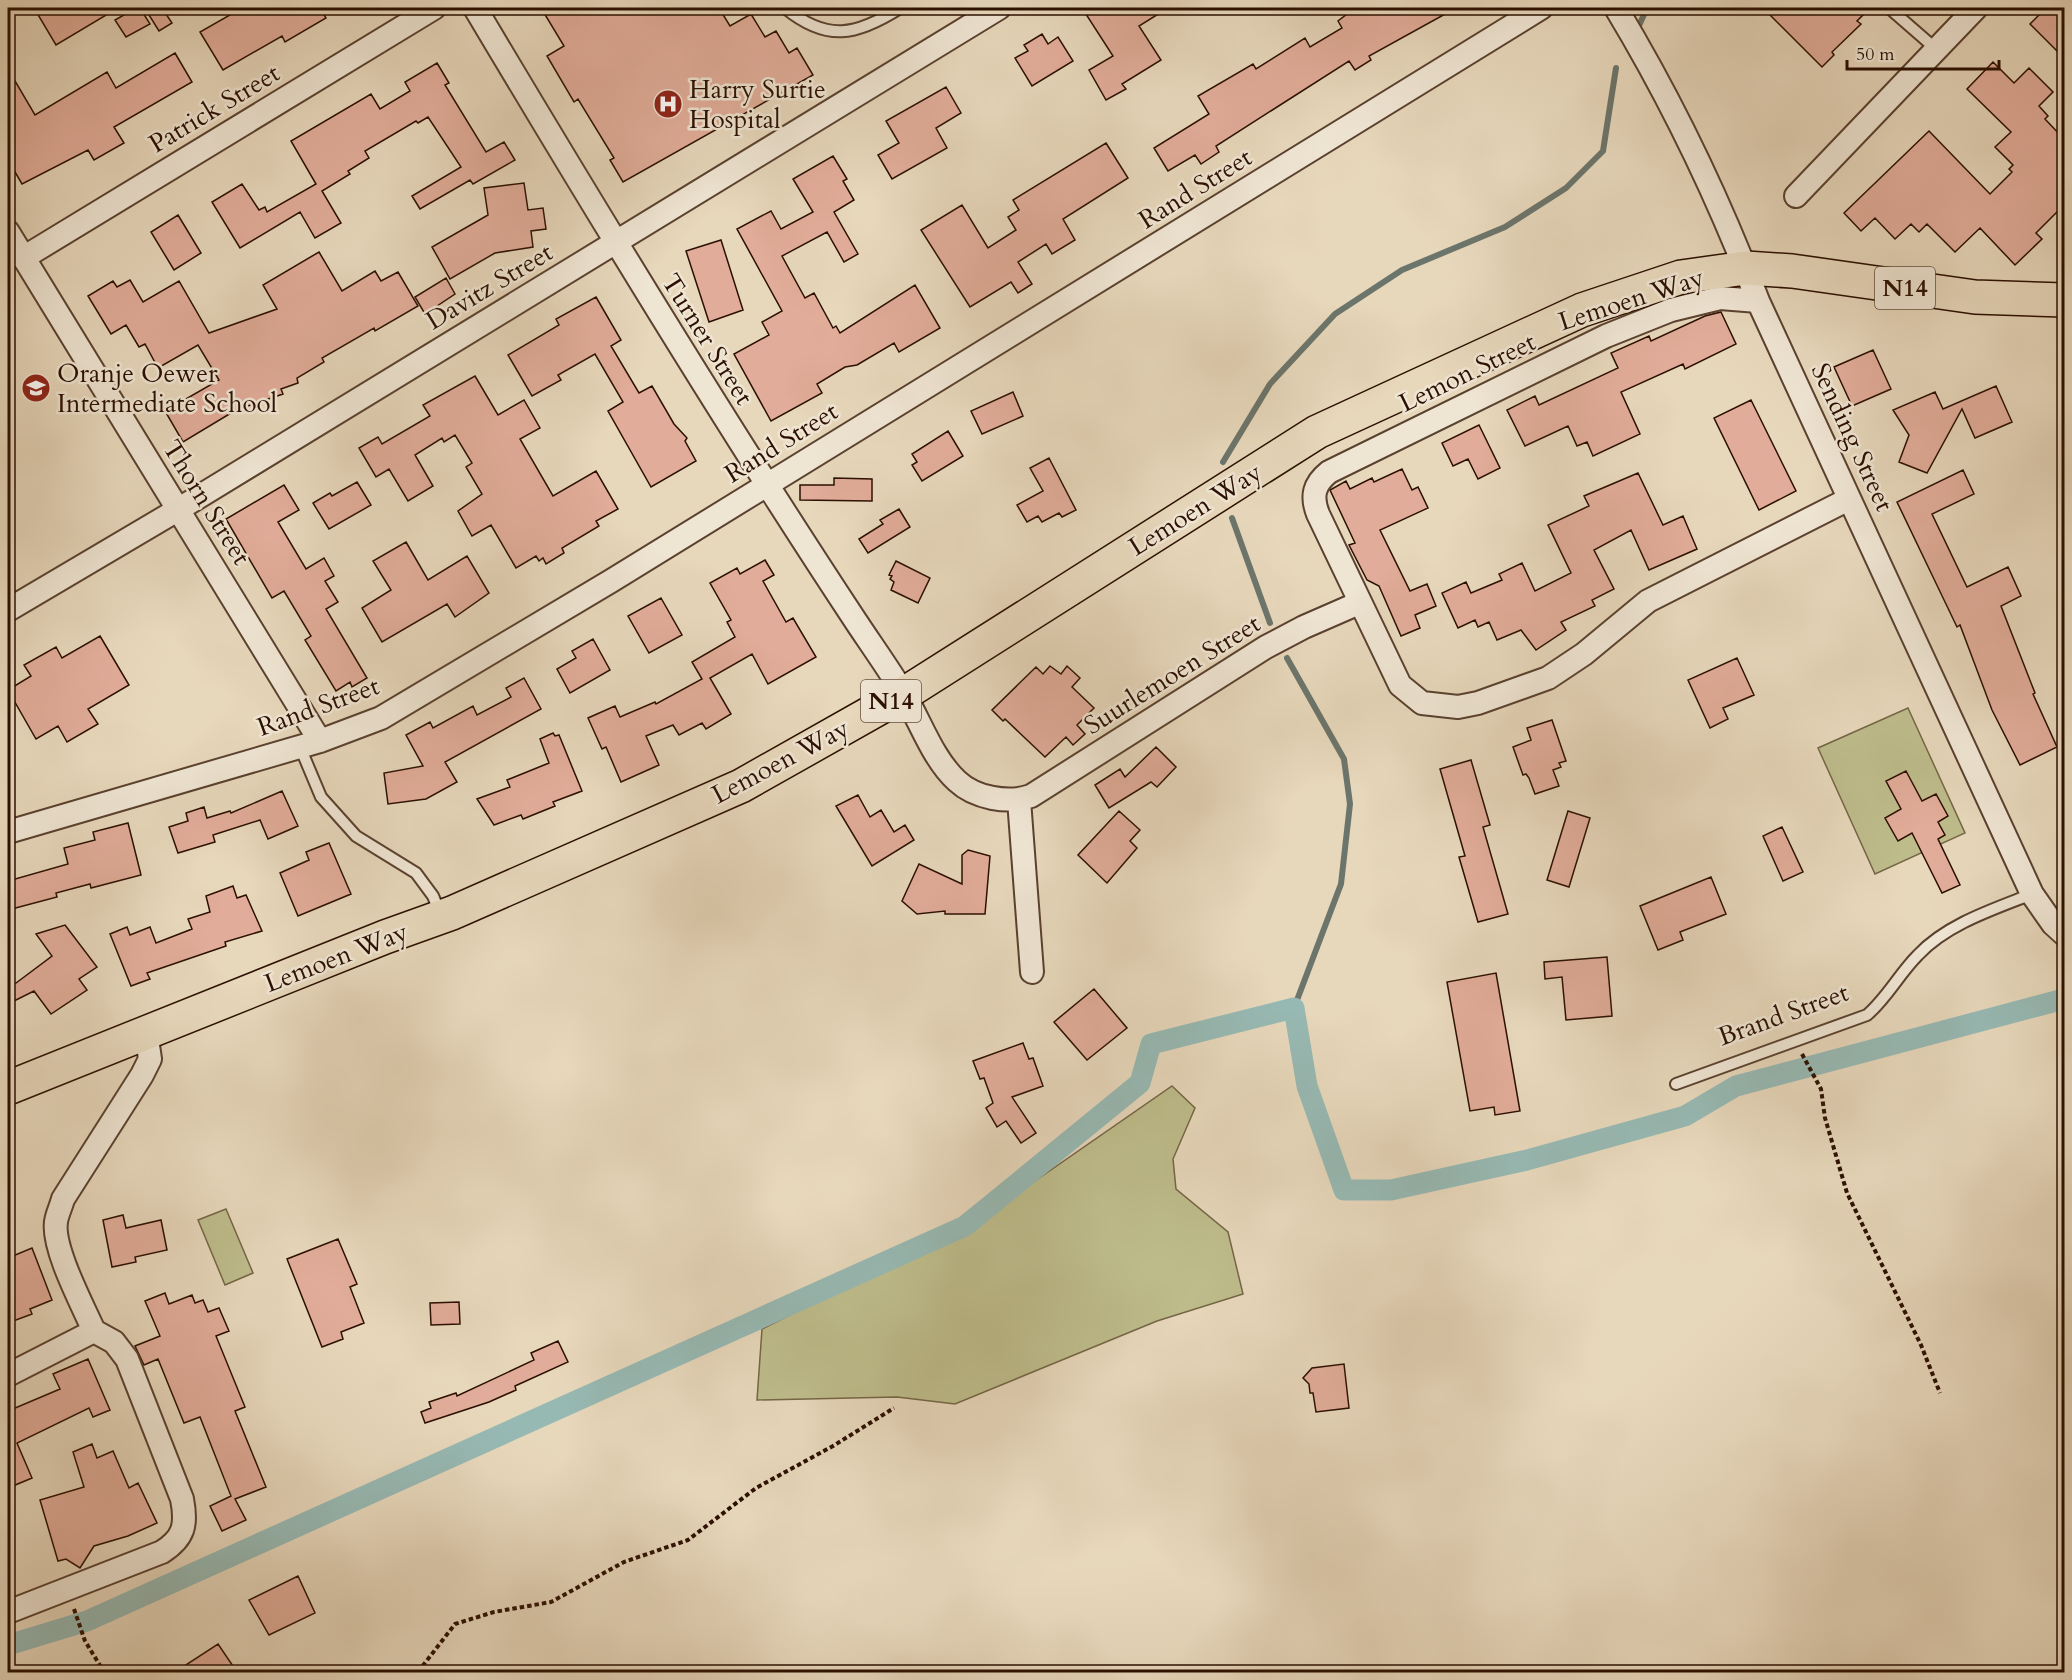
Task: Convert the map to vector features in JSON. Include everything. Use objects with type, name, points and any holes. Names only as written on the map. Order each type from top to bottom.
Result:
[{"type":"highway","name":"N14","points":[[1746,268],[1792,271],[1975,297],[2064,300]]},
{"type":"highway","name":"Lemoen Way","points":[[8,1088],[442,917],[741,786],[904,694],[1317,432],[1582,310],[1681,277],[1746,268]]},
{"type":"street","name":"Patrick Street","points":[[23,258],[434,8]]},
{"type":"street","name":"Turner Street","points":[[475,8],[615,243],[765,485],[904,694]]},
{"type":"street","name":"Davitz Street","points":[[8,610],[179,509],[999,8]]},
{"type":"street","name":"Rand Street","points":[[8,832],[310,744],[394,710],[611,581],[1542,8]]},
{"type":"street","name":"Sending Street","points":[[1616,8],[1677,114],[1746,268],[1758,301],[2032,894]]},
{"type":"street","points":[[1796,195],[1976,8]]},
{"type":"street","name":"Thorn Street","points":[[8,232],[179,509],[310,744]]},
{"type":"street","name":"Lemon Street","points":[[1359,603],[1314,505],[1314,490],[1318,481],[1329,472],[1606,336],[1695,303],[1728,298],[1758,301]]},
{"type":"street","points":[[1359,603],[1396,678],[1409,694],[1422,703],[1443,707],[1478,703],[1548,678],[1584,654],[1648,601],[1849,499]]},
{"type":"street","name":"Suurlemoen Street","points":[[1019,800],[1044,789],[1266,647],[1304,627],[1359,603]]},
{"type":"street","points":[[904,694],[937,754],[956,780],[977,793],[1019,800],[1032,972]]},
{"type":"street","points":[[2032,894],[2053,924],[2064,934]]},
{"type":"street","points":[[8,1612],[162,1552],[175,1544],[184,1531],[182,1499],[127,1359],[114,1342],[94,1331],[68,1272],[56,1233],[56,1221],[63,1199],[150,1059],[146,1032]]},
{"type":"street","points":[[8,1376],[94,1331]]},
{"type":"lane","points":[[785,8],[808,24],[834,32],[865,27],[900,8]]},
{"type":"lane","points":[[1889,8],[1936,49]]},
{"type":"lane","points":[[310,744],[321,797],[356,836],[416,873],[433,896],[442,917]]},
{"type":"lane","name":"Brand Street","points":[[1676,1084],[1867,1015],[1929,943],[1992,909],[2032,894]]},
{"type":"path","points":[[1804,1057],[1821,1089],[1824,1118],[1847,1193],[1921,1345],[1940,1393]]},
{"type":"path","points":[[418,1672],[455,1624],[494,1612],[551,1602],[624,1562],[688,1540],[756,1488],[833,1446],[894,1408]]},
{"type":"path","points":[[74,1609],[85,1641],[104,1672]]},
{"type":"shaded area","points":[[1908,708],[1965,833],[1875,874],[1818,748]]},
{"type":"shaded area","points":[[1172,1086],[1195,1108],[1173,1159],[1176,1189],[1228,1232],[1243,1294],[1157,1321],[955,1404],[897,1397],[757,1400],[762,1329],[980,1219]]},
{"type":"shaded area","points":[[226,1209],[253,1273],[225,1285],[198,1220]]},
{"type":"building","points":[[34,8],[118,8],[56,45]]},
{"type":"building","points":[[140,8],[150,24],[126,37],[115,20]]},
{"type":"building","points":[[162,8],[172,23],[159,31],[149,15]]},
{"type":"building","points":[[242,8],[320,8],[326,18],[285,42],[282,36],[223,70],[200,32]]},
{"type":"building","name":"Harry Surtie Hospital","points":[[541,8],[719,8],[730,26],[751,14],[765,37],[776,31],[789,53],[797,48],[813,75],[623,182],[610,160],[614,158],[578,99],[574,102],[547,56],[564,46]]},
{"type":"building","points":[[1082,8],[1168,8],[1139,26],[1161,60],[1122,84],[1126,89],[1106,100],[1089,70],[1113,56]]},
{"type":"building","points":[[1355,8],[1456,8],[1369,56],[1371,60],[1355,70],[1349,61],[1216,146],[1219,152],[1201,164],[1195,155],[1168,171],[1154,148],[1209,114],[1198,96],[1253,64],[1256,69],[1305,38],[1310,47],[1342,28],[1338,21]]},
{"type":"building","points":[[1763,8],[1870,8],[1857,21],[1861,24],[1832,52],[1834,55],[1822,67]]},
{"type":"building","points":[[2046,8],[2064,8],[2064,58],[2030,24]]},
{"type":"building","points":[[1042,34],[1048,44],[1058,37],[1073,61],[1032,86],[1015,58],[1028,51],[1024,45]]},
{"type":"building","points":[[175,53],[192,82],[114,127],[124,143],[94,160],[88,150],[22,184],[8,160],[8,69],[35,115],[107,72],[116,88]]},
{"type":"building","points":[[1993,62],[2014,83],[2029,68],[2053,92],[2039,106],[2048,116],[2045,119],[2064,139],[2064,205],[2036,233],[2042,239],[2015,265],[1980,228],[1955,252],[1927,224],[1919,232],[1911,224],[1895,239],[1875,218],[1861,231],[1844,213],[1929,131],[1990,194],[2012,172],[2009,169],[2013,165],[1995,147],[2011,132],[1967,89]]},
{"type":"building","points":[[437,63],[449,83],[445,85],[486,152],[504,142],[515,160],[473,184],[470,180],[420,209],[412,196],[461,167],[428,117],[418,123],[416,121],[365,151],[369,158],[348,171],[350,174],[322,191],[341,223],[315,238],[300,212],[240,248],[212,202],[242,184],[259,210],[265,207],[267,212],[316,184],[291,141],[371,94],[380,109],[410,91],[405,82]]},
{"type":"building","points":[[946,87],[961,113],[936,128],[947,148],[892,179],[878,155],[899,143],[886,121]]},
{"type":"building","points":[[1106,143],[1128,178],[1063,219],[1075,240],[1052,254],[1046,244],[1018,262],[1032,284],[1018,293],[1011,282],[970,307],[921,230],[962,205],[988,248],[1016,230],[1008,217],[1019,210],[1013,200]]},
{"type":"building","points":[[833,156],[847,179],[843,181],[854,200],[834,212],[858,254],[844,262],[827,232],[782,256],[805,298],[814,293],[833,328],[836,326],[840,333],[915,285],[940,328],[899,352],[894,343],[857,365],[845,367],[817,384],[822,393],[771,421],[734,354],[769,335],[762,322],[782,311],[737,229],[771,211],[781,229],[813,212],[793,179]]},
{"type":"building","points":[[524,183],[528,210],[543,208],[546,229],[531,231],[533,247],[495,253],[450,279],[432,247],[488,215],[484,188]]},
{"type":"building","points":[[178,215],[201,253],[174,270],[151,232]]},
{"type":"building","points":[[721,240],[743,310],[709,322],[686,251]]},
{"type":"building","points":[[319,252],[342,291],[375,271],[381,281],[398,272],[418,306],[322,358],[324,362],[297,378],[298,383],[281,389],[283,394],[236,410],[183,442],[165,411],[219,380],[198,345],[158,368],[145,344],[139,347],[126,325],[111,334],[88,296],[113,281],[117,287],[130,280],[143,302],[179,281],[209,333],[277,309],[263,285]]},
{"type":"building","points":[[446,278],[455,294],[425,314],[415,297]]},
{"type":"building","points":[[596,297],[621,340],[611,346],[639,393],[652,386],[674,424],[687,438],[685,441],[696,461],[651,487],[608,411],[623,402],[595,354],[558,375],[561,380],[532,396],[508,355],[559,325],[556,319]]},
{"type":"building","points":[[1721,312],[1736,344],[1685,369],[1683,364],[1621,392],[1640,434],[1593,456],[1587,442],[1577,446],[1568,426],[1525,446],[1507,410],[1535,396],[1539,405],[1618,368],[1611,353],[1649,336],[1651,341],[1705,316]]},
{"type":"building","points":[[1873,350],[1891,389],[1852,406],[1834,367]]},
{"type":"building","points":[[475,376],[498,415],[524,400],[540,428],[520,439],[553,496],[596,471],[618,509],[596,521],[599,526],[562,548],[564,553],[546,564],[543,558],[539,561],[536,556],[516,568],[491,525],[472,536],[458,511],[482,494],[466,467],[472,463],[455,435],[444,442],[442,438],[415,455],[433,486],[408,501],[389,469],[376,477],[359,448],[378,437],[382,444],[430,416],[423,405]]},
{"type":"building","points":[[1996,386],[2012,422],[1975,438],[1962,409],[1927,473],[1899,462],[1909,435],[1893,410],[1935,392],[1943,409]]},
{"type":"building","points":[[1013,392],[1023,416],[982,434],[971,411]]},
{"type":"building","points":[[1751,400],[1796,491],[1759,510],[1714,418]]},
{"type":"building","points":[[1479,425],[1500,468],[1478,479],[1468,459],[1453,466],[1442,443]]},
{"type":"building","points":[[948,431],[963,456],[922,481],[912,465],[917,462],[912,454]]},
{"type":"building","points":[[1049,458],[1076,510],[1062,517],[1059,513],[1042,522],[1038,516],[1027,522],[1017,505],[1043,491],[1030,468]]},
{"type":"building","points":[[1402,469],[1412,490],[1418,487],[1428,508],[1380,530],[1410,591],[1427,584],[1436,606],[1415,615],[1420,628],[1401,636],[1379,586],[1367,580],[1349,545],[1355,543],[1330,490],[1346,481],[1350,489],[1372,478],[1374,482]]},
{"type":"building","points":[[1963,470],[1974,494],[1932,514],[1967,587],[2008,567],[2021,596],[2001,606],[2035,693],[2033,694],[2057,747],[2020,765],[1992,710],[1960,625],[1957,627],[1897,502]]},
{"type":"building","points":[[1638,473],[1663,525],[1683,516],[1697,549],[1649,570],[1631,530],[1594,550],[1614,589],[1592,600],[1595,606],[1561,622],[1566,630],[1536,650],[1521,630],[1497,640],[1489,622],[1478,627],[1475,620],[1458,628],[1442,593],[1466,582],[1471,593],[1502,580],[1499,574],[1522,563],[1535,591],[1571,573],[1548,525],[1589,506],[1584,496]]},
{"type":"building","points":[[834,478],[872,479],[872,501],[800,500],[800,485],[834,485]]},
{"type":"building","points":[[357,482],[371,505],[329,529],[313,503],[330,493],[332,496]]},
{"type":"building","points":[[284,485],[299,510],[278,522],[306,569],[324,558],[334,576],[325,581],[338,602],[326,609],[367,678],[352,687],[350,682],[336,691],[305,640],[311,636],[284,591],[272,598],[226,519]]},
{"type":"building","points":[[899,509],[910,527],[868,553],[859,539],[883,524],[880,520]]},
{"type":"building","points":[[406,542],[428,580],[467,556],[489,593],[455,617],[447,604],[382,642],[362,608],[391,590],[373,561]]},
{"type":"building","points":[[765,560],[774,575],[763,581],[786,622],[793,618],[816,657],[768,684],[752,654],[710,678],[731,714],[706,729],[702,723],[679,735],[673,725],[646,736],[659,765],[621,782],[606,747],[602,749],[588,718],[615,706],[620,717],[655,702],[656,704],[702,679],[692,662],[735,637],[727,622],[731,620],[710,583],[737,568],[740,574]]},
{"type":"building","points":[[896,561],[930,578],[918,603],[891,590],[894,582],[890,579],[892,576],[889,575]]},
{"type":"building","points":[[661,598],[682,635],[649,653],[628,616]]},
{"type":"building","points":[[100,636],[129,685],[88,709],[98,724],[67,742],[58,726],[36,739],[8,690],[31,676],[24,665],[56,647],[62,658]]},
{"type":"building","points":[[593,639],[610,670],[570,693],[557,669],[576,658],[572,651]]},
{"type":"building","points":[[1737,658],[1754,695],[1723,708],[1728,719],[1710,728],[1688,680]]},
{"type":"building","points":[[1050,666],[1061,674],[1067,666],[1080,678],[1072,687],[1094,708],[1077,725],[1085,734],[1073,745],[1066,737],[1045,757],[1005,719],[1003,721],[992,710],[1036,667],[1043,674]]},
{"type":"building","points":[[524,678],[541,709],[445,762],[457,782],[426,799],[388,804],[384,773],[423,766],[406,735],[430,722],[433,728],[473,706],[477,715],[511,697],[506,688]]},
{"type":"building","points":[[1552,720],[1566,761],[1559,763],[1561,767],[1553,770],[1559,786],[1535,794],[1529,778],[1526,774],[1523,775],[1513,747],[1531,740],[1527,728]]},
{"type":"building","points":[[553,733],[555,736],[559,735],[582,791],[553,802],[555,806],[523,819],[521,815],[494,825],[477,799],[510,787],[507,780],[549,763],[540,739]]},
{"type":"building","points":[[1156,747],[1176,767],[1157,787],[1151,782],[1109,808],[1095,785],[1120,769],[1125,777]]},
{"type":"building","points":[[1471,760],[1490,825],[1483,827],[1508,914],[1478,922],[1459,857],[1465,856],[1440,769]]},
{"type":"building","points":[[1906,771],[1922,801],[1936,794],[1948,816],[1938,822],[1945,835],[1938,839],[1960,885],[1942,893],[1912,833],[1898,841],[1885,818],[1901,809],[1886,781]]},
{"type":"building","points":[[282,791],[298,826],[268,839],[260,820],[213,835],[215,842],[178,853],[169,827],[188,821],[186,813],[204,807],[207,818],[230,811],[231,813]]},
{"type":"building","points":[[858,795],[870,817],[881,810],[894,832],[905,825],[914,840],[872,866],[836,806]]},
{"type":"building","points":[[1119,811],[1140,830],[1130,841],[1137,848],[1107,883],[1078,855]]},
{"type":"building","points":[[1568,811],[1590,818],[1569,887],[1547,880]]},
{"type":"building","points":[[128,823],[141,875],[91,888],[90,884],[56,893],[57,897],[8,910],[8,881],[68,864],[64,848],[95,840],[93,832]]},
{"type":"building","points":[[1782,827],[1803,872],[1783,881],[1763,836]]},
{"type":"building","points":[[329,843],[351,894],[298,916],[280,873],[309,860],[306,852]]},
{"type":"building","points":[[968,850],[990,856],[985,914],[945,914],[945,911],[917,914],[902,901],[919,864],[962,884],[962,855]]},
{"type":"building","points":[[1711,877],[1726,914],[1680,932],[1683,940],[1658,950],[1640,906]]},
{"type":"building","points":[[233,886],[237,898],[246,895],[262,931],[225,942],[226,946],[147,973],[150,979],[131,986],[110,934],[127,927],[130,935],[150,927],[156,943],[192,929],[188,919],[210,912],[206,896]]},
{"type":"building","points":[[65,925],[97,967],[79,979],[87,990],[51,1014],[34,991],[8,1004],[8,989],[52,956],[36,934]]},
{"type":"building","points":[[1607,957],[1612,1016],[1566,1020],[1562,977],[1545,979],[1544,962]]},
{"type":"building","points":[[1496,973],[1520,1111],[1495,1115],[1494,1107],[1470,1111],[1447,982]]},
{"type":"building","points":[[1094,989],[1127,1028],[1087,1060],[1054,1022]]},
{"type":"building","points":[[1023,1043],[1029,1059],[1033,1058],[1043,1086],[1012,1097],[1036,1133],[1021,1143],[1006,1121],[997,1127],[986,1108],[993,1103],[984,1078],[980,1079],[973,1061]]},
{"type":"building","points":[[123,1215],[126,1228],[161,1220],[167,1250],[135,1257],[136,1262],[112,1267],[103,1220]]},
{"type":"building","points":[[338,1239],[357,1284],[350,1287],[364,1323],[341,1332],[343,1339],[322,1347],[287,1259]]},
{"type":"building","points":[[32,1248],[52,1300],[30,1309],[32,1314],[8,1323],[8,1294],[14,1291],[8,1275],[8,1258]]},
{"type":"building","points":[[165,1293],[169,1304],[192,1295],[195,1303],[203,1300],[208,1312],[219,1308],[229,1331],[216,1336],[245,1407],[235,1411],[266,1487],[235,1499],[246,1520],[222,1531],[210,1506],[231,1496],[200,1417],[184,1423],[158,1359],[144,1365],[135,1346],[160,1336],[145,1301]]},
{"type":"building","points":[[459,1302],[460,1324],[431,1325],[430,1303]]},
{"type":"building","points":[[558,1341],[568,1362],[515,1386],[516,1390],[489,1402],[425,1423],[421,1412],[431,1408],[429,1402],[456,1393],[457,1396],[534,1360],[531,1353]]},
{"type":"building","points":[[88,1359],[110,1410],[93,1417],[89,1408],[17,1443],[32,1478],[8,1488],[8,1411],[60,1389],[53,1374]]},
{"type":"building","points":[[1344,1364],[1349,1408],[1316,1412],[1313,1393],[1310,1393],[1309,1384],[1303,1378],[1312,1368]]},
{"type":"building","points":[[92,1444],[97,1458],[113,1451],[129,1488],[138,1483],[157,1523],[128,1536],[94,1546],[80,1568],[66,1559],[58,1561],[40,1500],[84,1487],[73,1452]]},
{"type":"building","points":[[298,1576],[315,1613],[269,1635],[249,1600]]},
{"type":"building","points":[[218,1644],[237,1672],[175,1672]]},
{"type":"waterway","points":[[1636,32],[1647,8]]},
{"type":"waterway","points":[[1223,462],[1270,384],[1335,314],[1402,270],[1505,227],[1566,188],[1603,151],[1616,68]]},
{"type":"waterway","points":[[1232,518],[1270,623]]},
{"type":"waterway","points":[[1287,658],[1344,759],[1350,804],[1341,884],[1294,1008]]},
{"type":"waterway","points":[[8,1645],[87,1621],[965,1226],[1140,1083],[1151,1044],[1294,1008],[1307,1086],[1344,1190],[1391,1190],[1527,1160],[1685,1116],[1736,1086],[2064,999]]},
{"type":"place","name":"Harry Surtie Hospital","points":[[668,104]]},
{"type":"place","name":"Oranje Oewer Intermediate School","points":[[36,388]]}]
